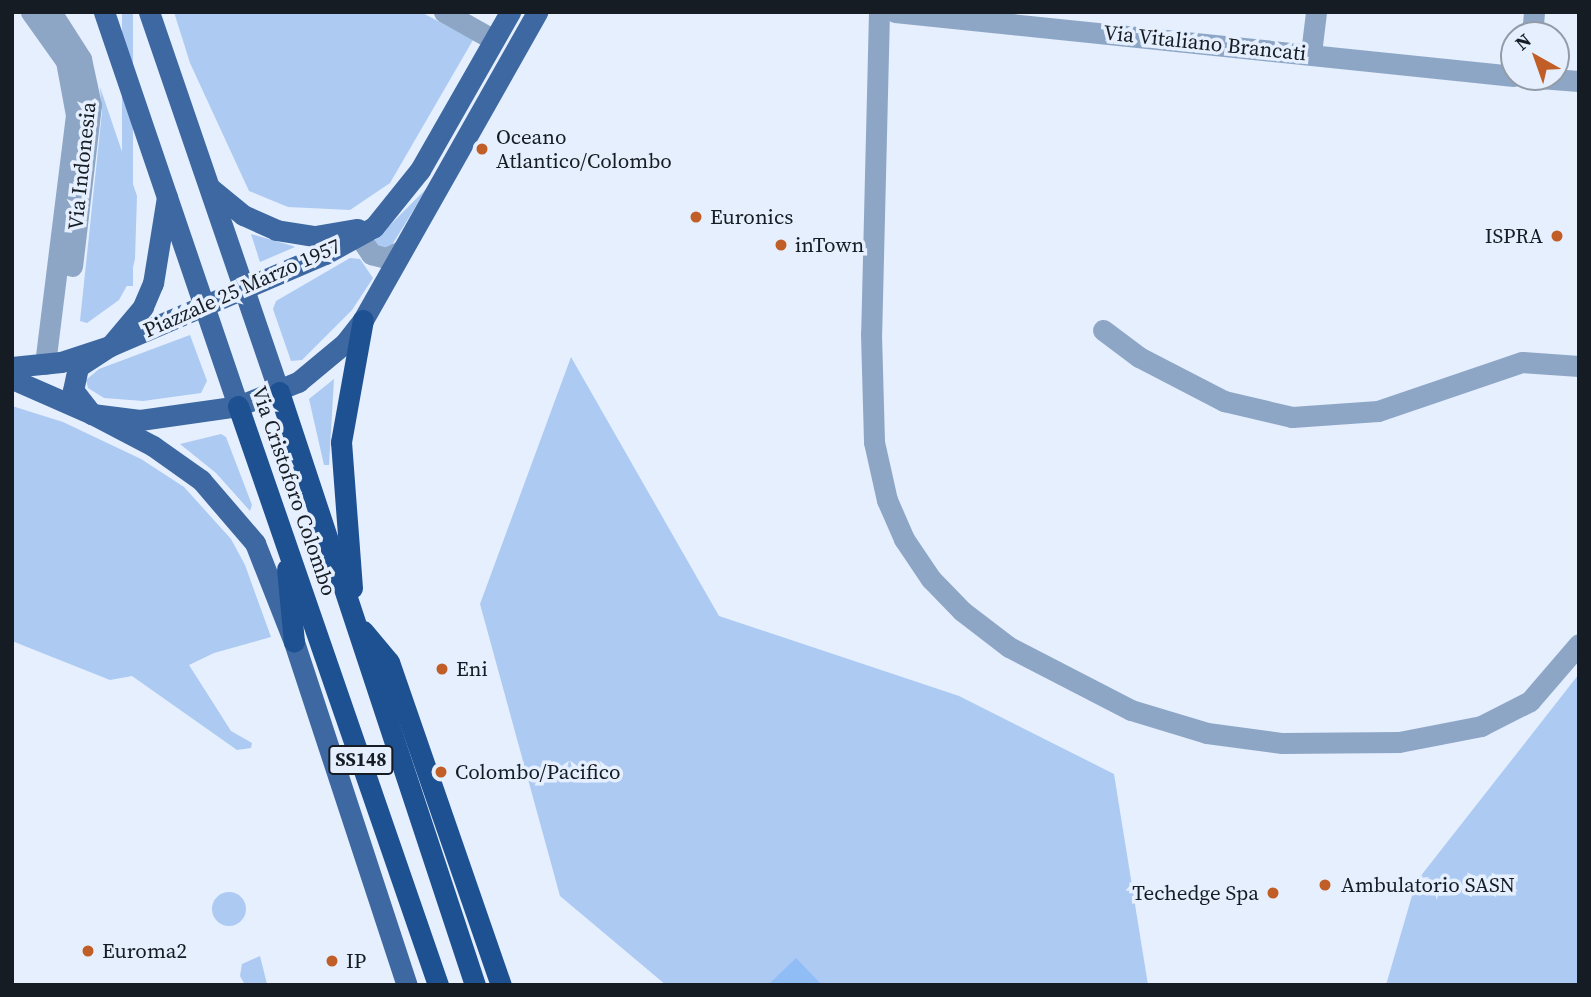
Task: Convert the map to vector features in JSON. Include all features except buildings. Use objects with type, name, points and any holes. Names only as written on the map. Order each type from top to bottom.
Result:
[{"type":"highway","points":[[355,621],[341,442],[363,320]]},
{"type":"highway","name":"Via Cristoforo Colombo","points":[[279,392],[475,985]]},
{"type":"highway","name":"Via Cristoforo Colombo","points":[[238,406],[438,985]]},
{"type":"highway","points":[[284,536],[294,642]]},
{"type":"highway","name":"Via Cristoforo Colombo","points":[[355,621],[389,662],[501,985]]},
{"type":"main road","name":"Via Cristoforo Colombo","points":[[104,12],[238,406]]},
{"type":"main road","name":"Via Cristoforo Colombo","points":[[149,12],[279,392]]},
{"type":"main road","points":[[92,414],[167,419],[238,406],[279,392],[318,367],[363,320],[537,12]]},
{"type":"main road","points":[[359,236],[382,220],[420,170],[502,26]]},
{"type":"main road","points":[[208,186],[243,215],[285,232],[334,234],[382,220]]},
{"type":"main road","points":[[110,346],[138,315],[150,290],[167,197]]},
{"type":"main road","name":"Piazzale 25 Marzo 1957","points":[[12,367],[53,363],[110,346],[205,307],[359,236]]},
{"type":"main road","name":"Piazzale 25 Marzo 1957","points":[[92,414],[76,397],[72,378],[78,367],[110,346]]},
{"type":"main road","points":[[12,379],[92,414],[178,462],[231,510],[259,551],[294,642],[407,985]]},
{"type":"street","name":"Via Indonesia","points":[[31,12],[66,61],[76,103],[67,245],[53,363]]},
{"type":"street","name":"Via Indonesia","points":[[51,12],[78,53],[90,94],[90,127],[67,245]]},
{"type":"street","points":[[444,12],[502,26]]},
{"type":"street","points":[[474,12],[502,26]]},
{"type":"street","points":[[879,12],[873,432],[884,489],[899,530],[931,579],[962,611],[1009,647],[1131,710],[1200,731],[1282,743],[1399,741],[1481,726],[1530,701],[1579,644]]},
{"type":"street","name":"Via Vitaliano Brancati","points":[[895,12],[1500,74]]},
{"type":"street","points":[[1311,53],[1317,12]]},
{"type":"street","name":"Piazzale 25 Marzo 1957","points":[[359,236],[371,254],[386,258],[401,251]]},
{"type":"street","points":[[1103,330],[1133,354],[1224,401],[1292,416],[1378,411],[1522,362],[1579,366]]},
{"type":"shaded area","points":[[122,12],[133,12],[133,286],[122,286]]},
{"type":"shaded area","points":[[174,12],[421,12],[473,40],[390,183],[350,210],[288,207],[249,191],[190,63]]},
{"type":"shaded area","points":[[100,87],[137,196],[135,259],[130,280],[119,300],[87,323],[80,321],[102,112]]},
{"type":"shaded area","points":[[427,188],[389,250],[377,247],[373,242]]},
{"type":"shaded area","points":[[251,234],[293,246],[295,247],[260,262]]},
{"type":"shaded area","points":[[350,258],[360,259],[373,278],[352,310],[302,360],[291,361],[273,309],[276,301]]},
{"type":"shaded area","points":[[190,335],[207,381],[201,393],[143,401],[104,398],[88,388],[86,380],[99,369]]},
{"type":"shaded area","points":[[571,357],[719,616],[959,696],[1114,774],[1148,985],[666,985],[560,896],[480,604]]},
{"type":"shaded area","points":[[334,379],[329,465],[324,465],[309,399]]},
{"type":"shaded area","points":[[12,406],[63,422],[141,459],[184,487],[231,539],[245,565],[271,637],[214,653],[189,665],[231,731],[252,743],[251,748],[237,750],[132,676],[110,680],[12,641]]},
{"type":"shaded area","points":[[221,434],[226,437],[252,505],[250,511],[216,473],[180,444]]},
{"type":"shaded area","points":[[1579,674],[1579,985],[1386,985],[1416,882]]},
{"type":"shaded area","points":[[229,892],[241,897],[246,909],[241,921],[229,926],[217,921],[212,909],[217,897]]},
{"type":"shaded area","points":[[260,956],[267,984],[245,985],[240,976],[242,964]]},
{"type":"shaded area","points":[[796,958],[822,985],[768,985]]},
{"type":"place","name":"Oceano Atlantico/Colombo","points":[[482,149]]},
{"type":"place","name":"Euronics","points":[[696,217]]},
{"type":"place","name":"ISPRA","points":[[1557,236]]},
{"type":"place","name":"inTown","points":[[781,245]]},
{"type":"place","name":"Eni","points":[[442,669]]},
{"type":"place","name":"Colombo/Pacifico","points":[[441,772]]},
{"type":"place","name":"Ambulatorio SASN","points":[[1325,885]]},
{"type":"place","name":"Techedge Spa","points":[[1273,893]]},
{"type":"place","name":"Euroma2","points":[[88,951]]},
{"type":"place","name":"IP","points":[[332,961]]}]
